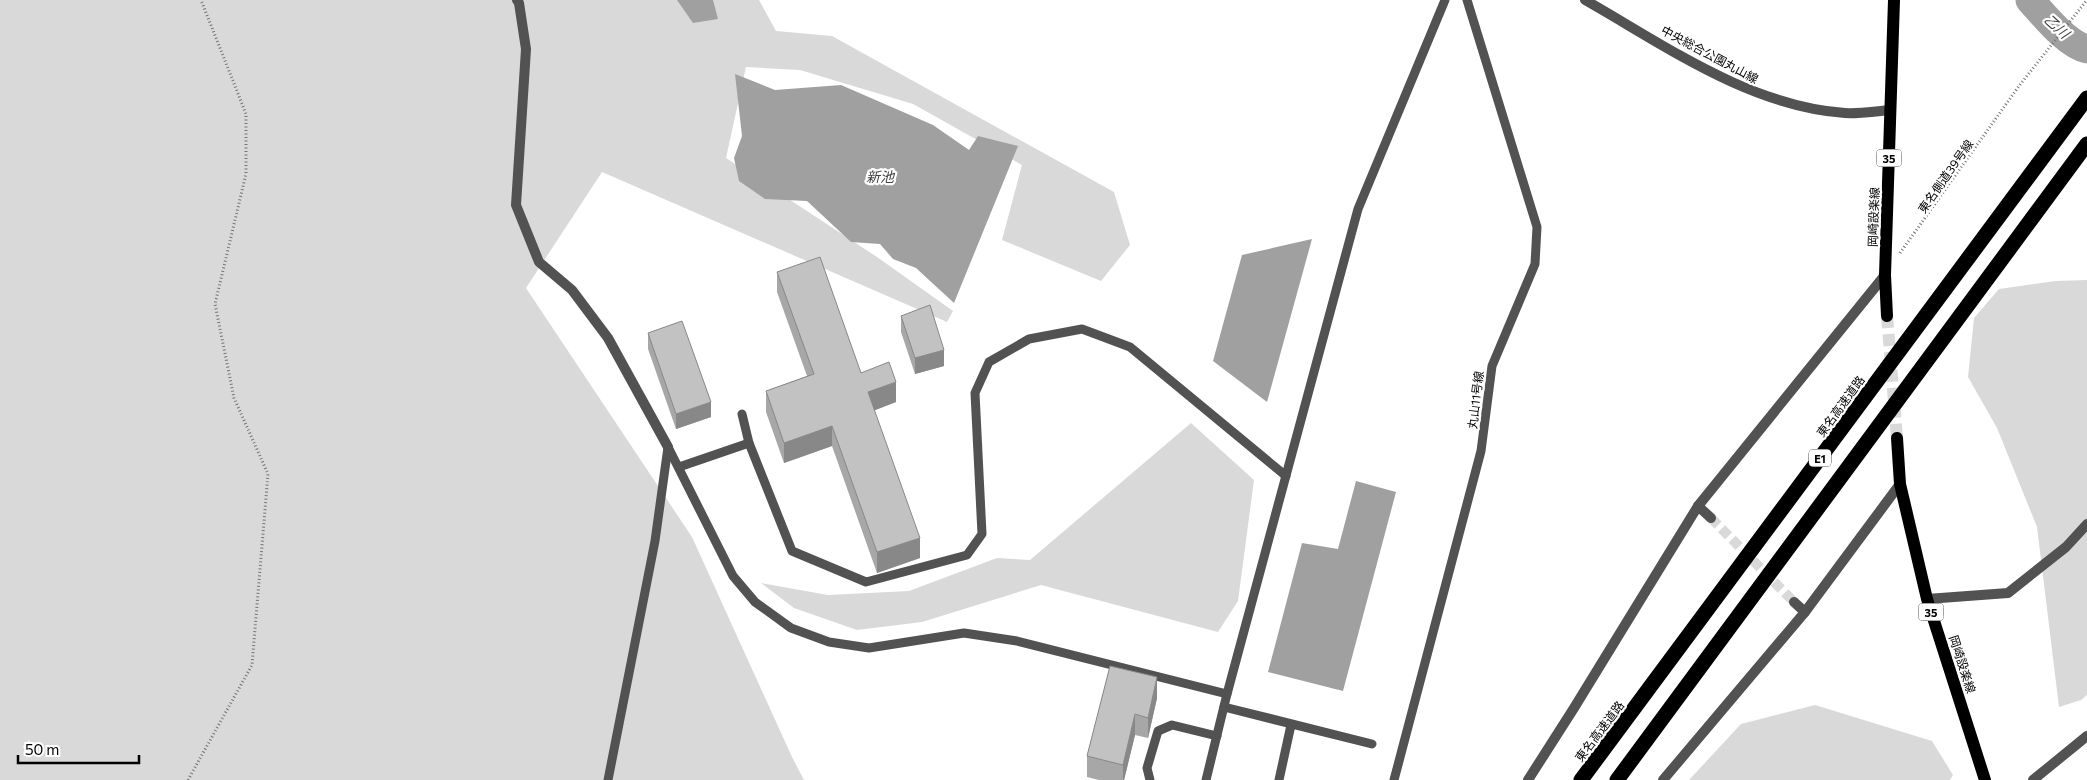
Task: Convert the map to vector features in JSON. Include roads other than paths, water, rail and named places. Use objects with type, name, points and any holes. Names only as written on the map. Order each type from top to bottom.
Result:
[{"type":"highway","name":"東名高速道路","points":[[1581,780],[2087,98]]},
{"type":"highway","name":"E1","points":[[1617,780],[2083,150]]},
{"type":"main road","name":"岡崎設楽線","points":[[1887,316],[1884,275],[1894,0]]},
{"type":"main road","name":"岡崎設楽線","points":[[1897,438],[1900,484],[1927,599],[1985,780]]},
{"type":"street","points":[[517,0],[526,49],[516,205],[540,262],[572,290],[608,338],[668,447]]},
{"type":"street","name":"中央総合公園丸山線","points":[[1585,0],[1690,60],[1750,90],[1797,106],[1846,113],[1891,110]]},
{"type":"street","points":[[1528,780],[1698,506],[1884,275]]},
{"type":"street","points":[[1663,780],[1805,612],[1900,484]]},
{"type":"street","points":[[1698,506],[1711,518]]},
{"type":"street","points":[[1927,599],[2008,593],[2066,547],[2087,524]]},
{"type":"street","points":[[1794,602],[1805,612]]},
{"type":"street","points":[[2033,780],[2087,736]]},
{"type":"lane","points":[[1206,780],[1227,694],[1358,209],[1445,0]]},
{"type":"lane","name":"丸山11号線","points":[[1394,780],[1482,451],[1492,366],[1535,264],[1537,227],[1467,0]]},
{"type":"lane","points":[[742,414],[749,442],[792,551],[866,582],[967,555],[982,534],[975,393],[989,362],[1029,339],[1082,329],[1130,347],[1286,476]]},
{"type":"lane","points":[[679,467],[749,442]]},
{"type":"lane","points":[[668,447],[733,576],[755,602],[791,628],[829,642],[869,648],[964,633],[1017,641],[1227,694]]},
{"type":"lane","points":[[608,780],[655,541],[668,447]]},
{"type":"lane","points":[[1224,708],[1291,726],[1372,744]]},
{"type":"lane","points":[[1150,780],[1147,768],[1158,731],[1172,725],[1217,736]]},
{"type":"lane","points":[[1279,780],[1291,726]]},
{"type":"water","points":[[677,0],[713,0],[718,19],[693,23]]},
{"type":"water","name":"新池","points":[[735,74],[775,90],[841,85],[933,125],[969,150],[978,136],[1018,146],[954,303],[916,268],[893,259],[880,244],[851,242],[807,201],[765,199],[739,181],[734,158],[742,136]]},
{"type":"water","points":[[1312,239],[1267,402],[1213,361],[1242,255]]},
{"type":"water","points":[[1356,481],[1396,492],[1343,691],[1268,672],[1302,543],[1338,549]]},
{"type":"waterway","name":"乙川","points":[[2030,0],[2063,35],[2087,49]]},
{"type":"tunnel","points":[[1887,316],[1897,438]]},
{"type":"tunnel","points":[[1711,518],[1794,602]]}]
